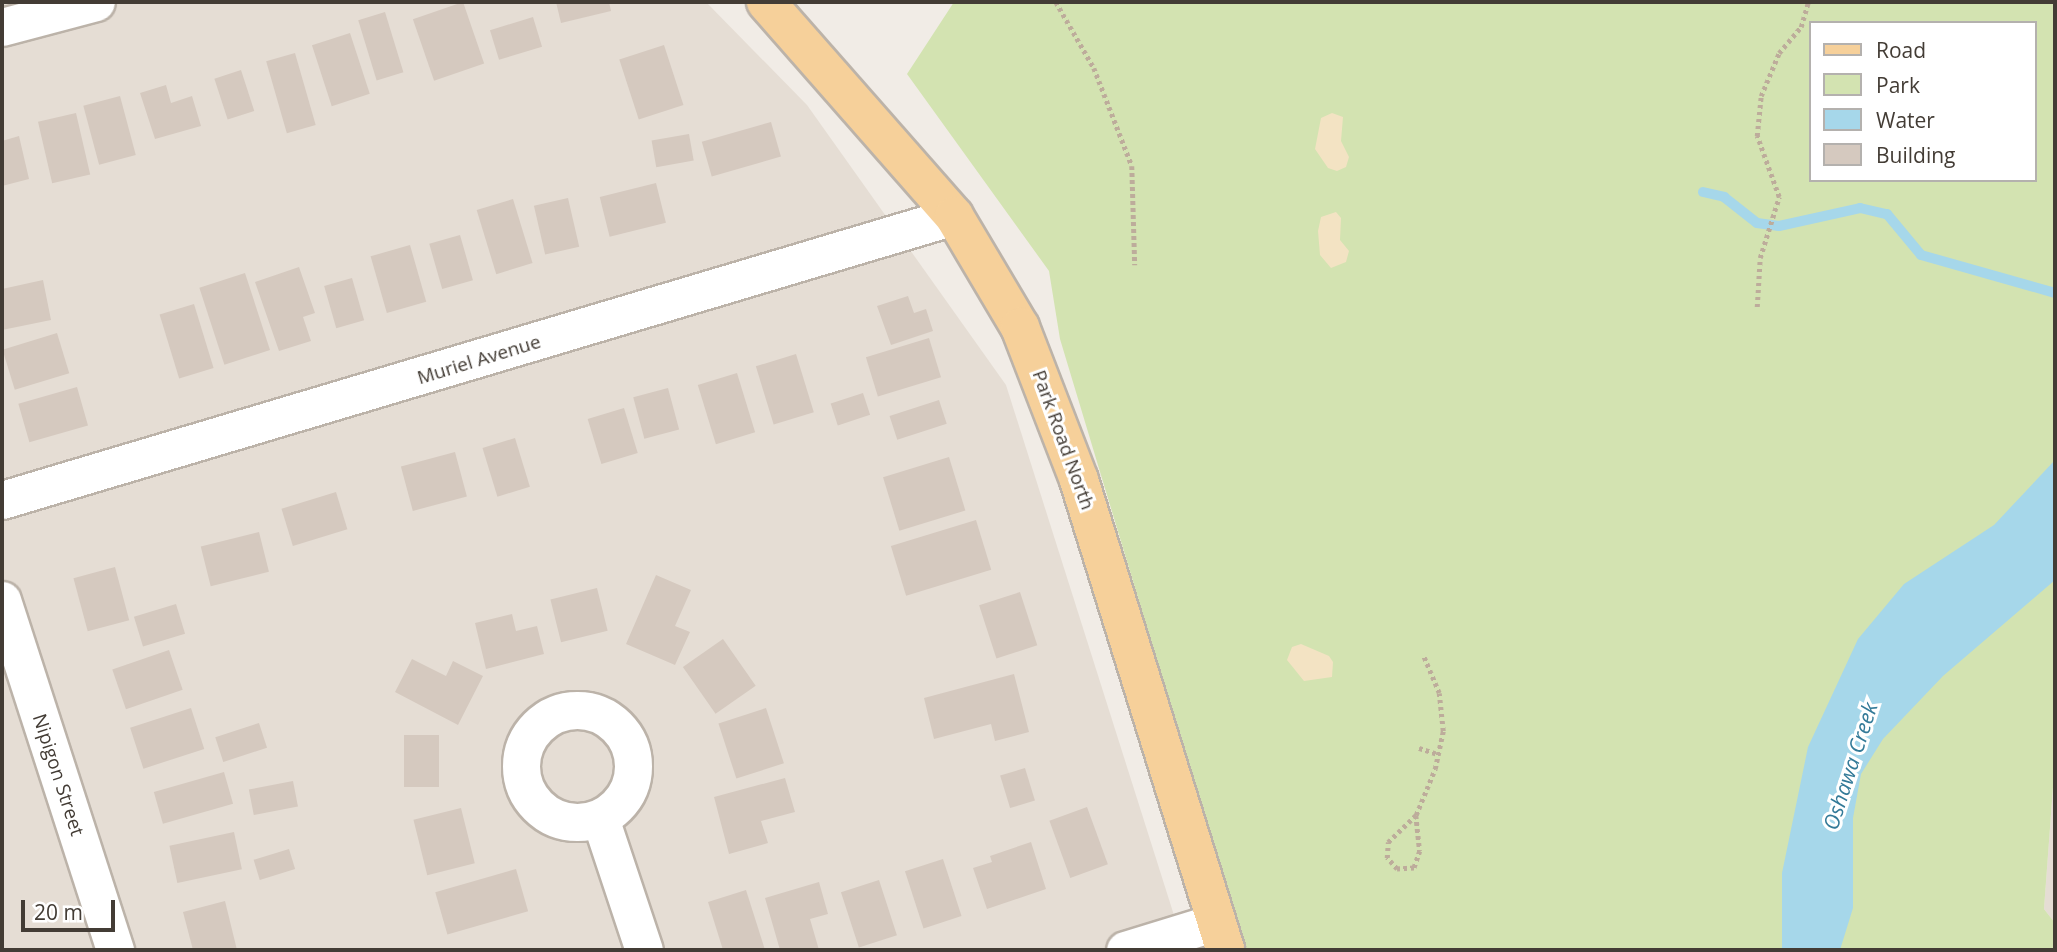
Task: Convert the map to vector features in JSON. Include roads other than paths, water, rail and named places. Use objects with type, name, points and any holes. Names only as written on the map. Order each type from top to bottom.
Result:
[{"type":"main road","name":"Park Road North","points":[[766,2],[954,216],[1020,327],[1079,480],[1221,936]]},
{"type":"street","points":[[2,27],[96,2]]},
{"type":"street","name":"Muriel Avenue","points":[[2,500],[954,216]]},
{"type":"street","name":"Nipigon Street","points":[[2,600],[115,950]]},
{"type":"street","points":[[600,818],[644,950]]},
{"type":"street","points":[[1125,950],[1221,936]]},
{"type":"water","name":"Oshawa Creek","points":[[2055,460],[2055,580],[1943,676],[1883,739],[1861,774],[1853,818],[1853,908],[1840,950],[1782,950],[1782,873],[1808,747],[1858,639],[1904,584],[1994,525]]},
{"type":"waterway","points":[[1703,192],[1724,197],[1757,223],[1779,226],[1860,208],[1887,214],[1921,255],[2055,293]]}]
